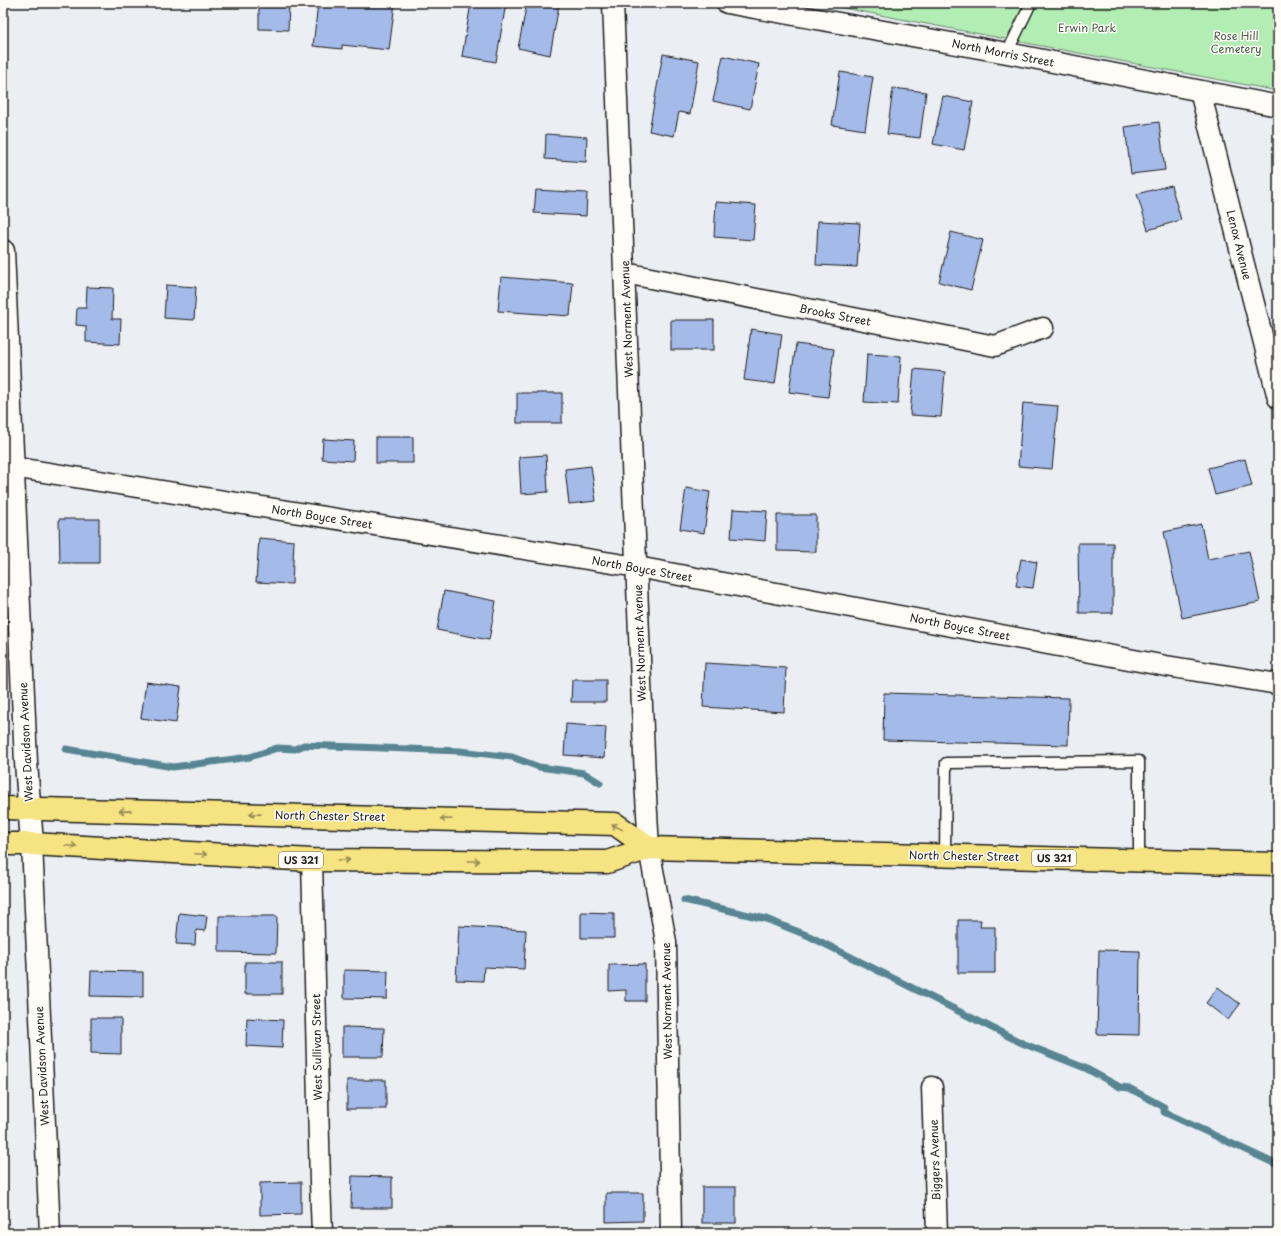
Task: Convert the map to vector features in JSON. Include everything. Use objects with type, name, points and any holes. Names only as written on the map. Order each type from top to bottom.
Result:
[{"type":"main road","name":"North Chester Street","points":[[3,808],[615,824],[649,848]]},
{"type":"main road","name":"North Chester Street","points":[[3,844],[32,844],[312,860],[607,862],[649,848],[1278,864]]},
{"type":"street","name":"West Norment Avenue","points":[[613,3],[645,779],[649,848],[666,942],[671,1233]]},
{"type":"street","name":"North Morris Street","points":[[727,3],[1007,53],[1278,106]]},
{"type":"street","name":"Lenox Avenue","points":[[1200,91],[1278,398]]},
{"type":"street","name":"West Davidson Avenue","points":[[3,252],[8,467],[32,844],[50,1233]]},
{"type":"street","name":"Brooks Street","points":[[625,273],[995,346],[1042,328]]},
{"type":"street","name":"North Boyce Street","points":[[8,467],[637,567],[1166,666],[1278,684]]},
{"type":"street","name":"West Sullivan Street","points":[[312,860],[322,1233]]},
{"type":"street","name":"Biggers Avenue","points":[[932,1087],[937,1233]]},
{"type":"lane","points":[[1007,53],[1031,3]]},
{"type":"lane","points":[[945,855],[946,763],[1139,761],[1139,860]]},
{"type":"green space","points":[[817,3],[1278,3],[1278,91]]},
{"type":"building","points":[[259,3],[289,3],[288,30],[259,29]]},
{"type":"building","points":[[318,3],[336,3],[368,7],[368,3],[395,3],[389,50],[342,45],[342,49],[313,46]]},
{"type":"building","points":[[471,3],[506,3],[496,62],[462,56]]},
{"type":"building","points":[[527,3],[547,3],[559,5],[550,55],[518,48]]},
{"type":"building","points":[[663,54],[699,61],[690,114],[679,112],[674,136],[649,131]]},
{"type":"building","points":[[723,56],[759,64],[750,109],[713,101]]},
{"type":"building","points":[[840,72],[873,77],[865,130],[832,125]]},
{"type":"building","points":[[893,88],[926,92],[920,138],[887,134]]},
{"type":"building","points":[[943,96],[973,102],[964,150],[933,144]]},
{"type":"building","points":[[1159,122],[1165,170],[1131,174],[1125,127]]},
{"type":"building","points":[[546,134],[587,137],[586,162],[545,159]]},
{"type":"building","points":[[1171,185],[1181,220],[1148,230],[1137,194]]},
{"type":"building","points":[[536,190],[587,193],[586,216],[534,213]]},
{"type":"building","points":[[716,202],[756,205],[753,240],[714,237]]},
{"type":"building","points":[[818,221],[860,223],[857,267],[816,265]]},
{"type":"building","points":[[951,232],[983,240],[971,290],[939,282]]},
{"type":"building","points":[[501,277],[573,283],[570,316],[498,311]]},
{"type":"building","points":[[166,285],[196,287],[194,320],[164,318]]},
{"type":"building","points":[[87,287],[113,288],[112,319],[121,319],[120,344],[86,342],[86,326],[76,325],[77,308],[86,308]]},
{"type":"building","points":[[671,320],[714,320],[714,350],[671,350]]},
{"type":"building","points":[[751,329],[782,334],[775,384],[744,380]]},
{"type":"building","points":[[796,344],[834,349],[828,397],[789,392]]},
{"type":"building","points":[[867,354],[901,356],[898,404],[864,402]]},
{"type":"building","points":[[914,369],[945,372],[941,417],[910,415]]},
{"type":"building","points":[[517,393],[562,393],[562,423],[517,423]]},
{"type":"building","points":[[1023,403],[1058,406],[1052,469],[1018,466]]},
{"type":"building","points":[[376,437],[413,437],[413,463],[376,463]]},
{"type":"building","points":[[323,439],[354,441],[353,461],[322,459]]},
{"type":"building","points":[[546,455],[548,492],[521,494],[519,457]]},
{"type":"building","points":[[1245,459],[1252,486],[1215,495],[1208,468]]},
{"type":"building","points":[[591,466],[596,501],[569,504],[565,469]]},
{"type":"building","points":[[686,488],[710,492],[704,533],[680,529]]},
{"type":"building","points":[[733,509],[767,511],[765,541],[731,538]]},
{"type":"building","points":[[777,515],[816,515],[816,552],[777,551]]},
{"type":"building","points":[[59,519],[99,519],[99,563],[60,563]]},
{"type":"building","points":[[1201,524],[1208,559],[1249,551],[1260,602],[1182,618],[1164,532]]},
{"type":"building","points":[[259,538],[294,541],[292,584],[256,582]]},
{"type":"building","points":[[1078,543],[1113,543],[1113,613],[1079,613]]},
{"type":"building","points":[[1021,559],[1037,562],[1033,588],[1016,586]]},
{"type":"building","points":[[444,591],[496,601],[489,640],[437,630]]},
{"type":"building","points":[[705,663],[786,668],[784,712],[703,707]]},
{"type":"building","points":[[572,680],[606,680],[606,702],[571,702]]},
{"type":"building","points":[[146,682],[181,687],[176,723],[141,718]]},
{"type":"building","points":[[884,693],[1069,698],[1068,745],[883,740]]},
{"type":"building","points":[[566,724],[606,727],[604,758],[564,755]]},
{"type":"building","points":[[581,912],[614,913],[614,938],[581,938]]},
{"type":"building","points":[[179,913],[207,916],[205,931],[196,930],[195,945],[176,944]]},
{"type":"building","points":[[219,916],[277,916],[276,953],[219,952]]},
{"type":"building","points":[[958,920],[981,920],[980,927],[995,927],[995,973],[958,973]]},
{"type":"building","points":[[459,926],[526,930],[524,969],[484,967],[483,981],[456,980]]},
{"type":"building","points":[[1099,950],[1140,951],[1139,1035],[1097,1034]]},
{"type":"building","points":[[4,958],[4,993],[3,993]]},
{"type":"building","points":[[245,962],[282,962],[282,994],[245,994]]},
{"type":"building","points":[[645,964],[645,1001],[626,1001],[626,990],[609,991],[609,965]]},
{"type":"building","points":[[344,970],[388,971],[387,999],[344,998]]},
{"type":"building","points":[[91,971],[143,972],[143,997],[90,996]]},
{"type":"building","points":[[1218,987],[1240,1004],[1228,1020],[1206,1003]]},
{"type":"building","points":[[91,1018],[121,1018],[121,1054],[91,1053]]},
{"type":"building","points":[[247,1018],[283,1020],[282,1048],[246,1046]]},
{"type":"building","points":[[342,1027],[384,1028],[383,1057],[342,1057]]},
{"type":"building","points":[[347,1080],[386,1080],[386,1109],[347,1109]]},
{"type":"building","points":[[352,1176],[392,1177],[392,1208],[351,1208]]},
{"type":"building","points":[[301,1182],[301,1214],[260,1215],[260,1183]]},
{"type":"building","points":[[702,1187],[736,1187],[736,1223],[702,1223]]},
{"type":"building","points":[[606,1193],[643,1193],[643,1221],[606,1222]]},
{"type":"building","points":[[1150,1230],[1151,1233],[1125,1233]]},
{"type":"waterway","points":[[66,749],[173,767],[250,757],[277,748],[295,749],[304,745],[460,751],[512,757],[539,767],[584,773],[600,783]]},
{"type":"waterway","points":[[684,900],[766,919],[809,936],[1022,1043],[1085,1068],[1120,1087],[1129,1088],[1164,1107],[1164,1112],[1278,1165]]},
{"type":"park label","name":"Erwin Park","points":[[1087,28]]},
{"type":"park label","name":"Rose Hill Cemetery","points":[[1236,42]]}]
